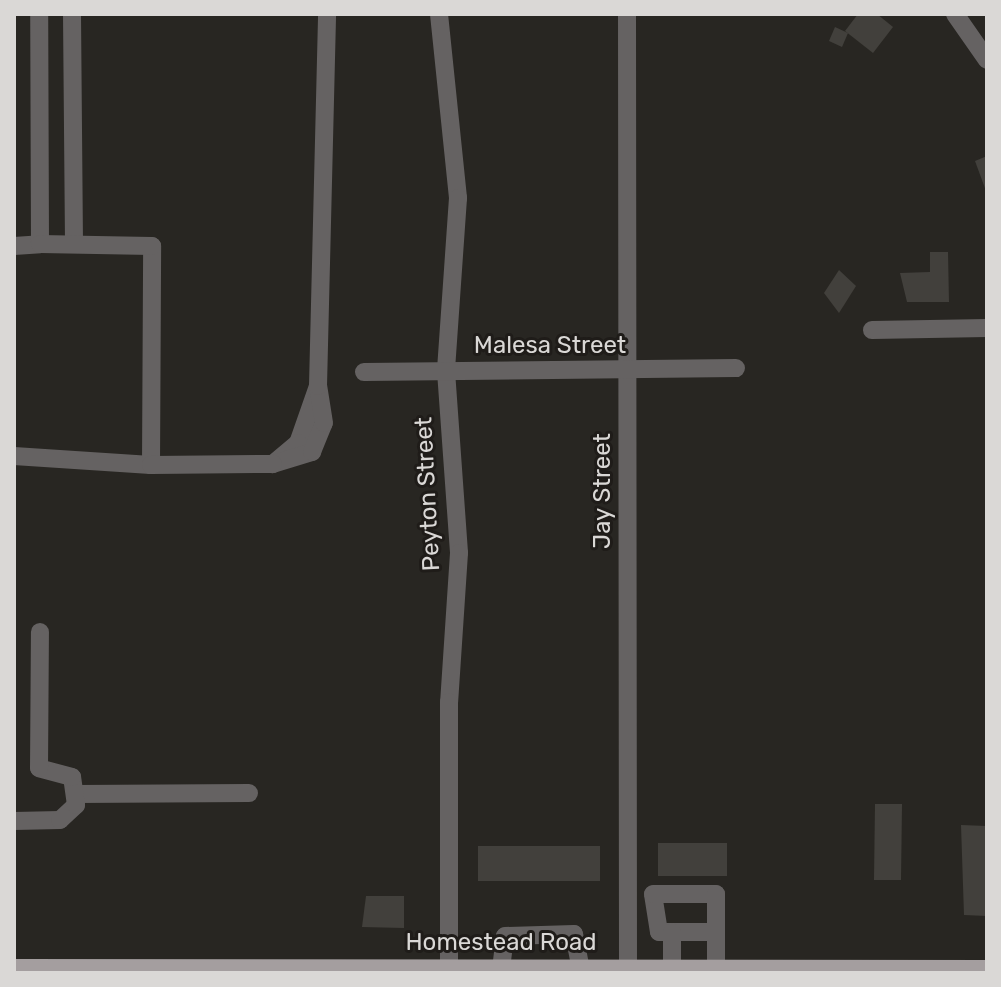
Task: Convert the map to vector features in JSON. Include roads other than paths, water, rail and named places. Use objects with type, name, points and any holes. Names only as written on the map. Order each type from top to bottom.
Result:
[{"type":"main road","name":"Homestead Road","points":[[14,969],[987,970]]},
{"type":"street","points":[[39,14],[40,244]]},
{"type":"street","points":[[72,14],[74,242]]},
{"type":"street","points":[[14,456],[151,465],[273,464],[298,443],[318,386],[327,14]]},
{"type":"street","name":"Peyton Street","points":[[439,14],[458,198],[446,371],[459,553],[449,702],[449,971]]},
{"type":"street","name":"Jay Street","points":[[627,14],[628,969]]},
{"type":"street","points":[[955,14],[987,60]]},
{"type":"street","points":[[14,246],[74,242],[152,246],[151,465]]},
{"type":"street","points":[[872,330],[987,328]]},
{"type":"street","name":"Malesa Street","points":[[364,372],[736,368]]},
{"type":"street","points":[[14,821],[60,820],[71,814],[76,794],[72,777],[39,768],[40,632]]},
{"type":"street","points":[[76,794],[249,793]]},
{"type":"street","points":[[716,932],[659,932],[653,918],[653,894],[716,894],[716,932],[716,968]]},
{"type":"street","points":[[628,918],[653,918]]},
{"type":"street","points":[[672,932],[672,969]]},
{"type":"street","points":[[501,969],[505,936],[561,934],[579,937],[581,969]]}]
